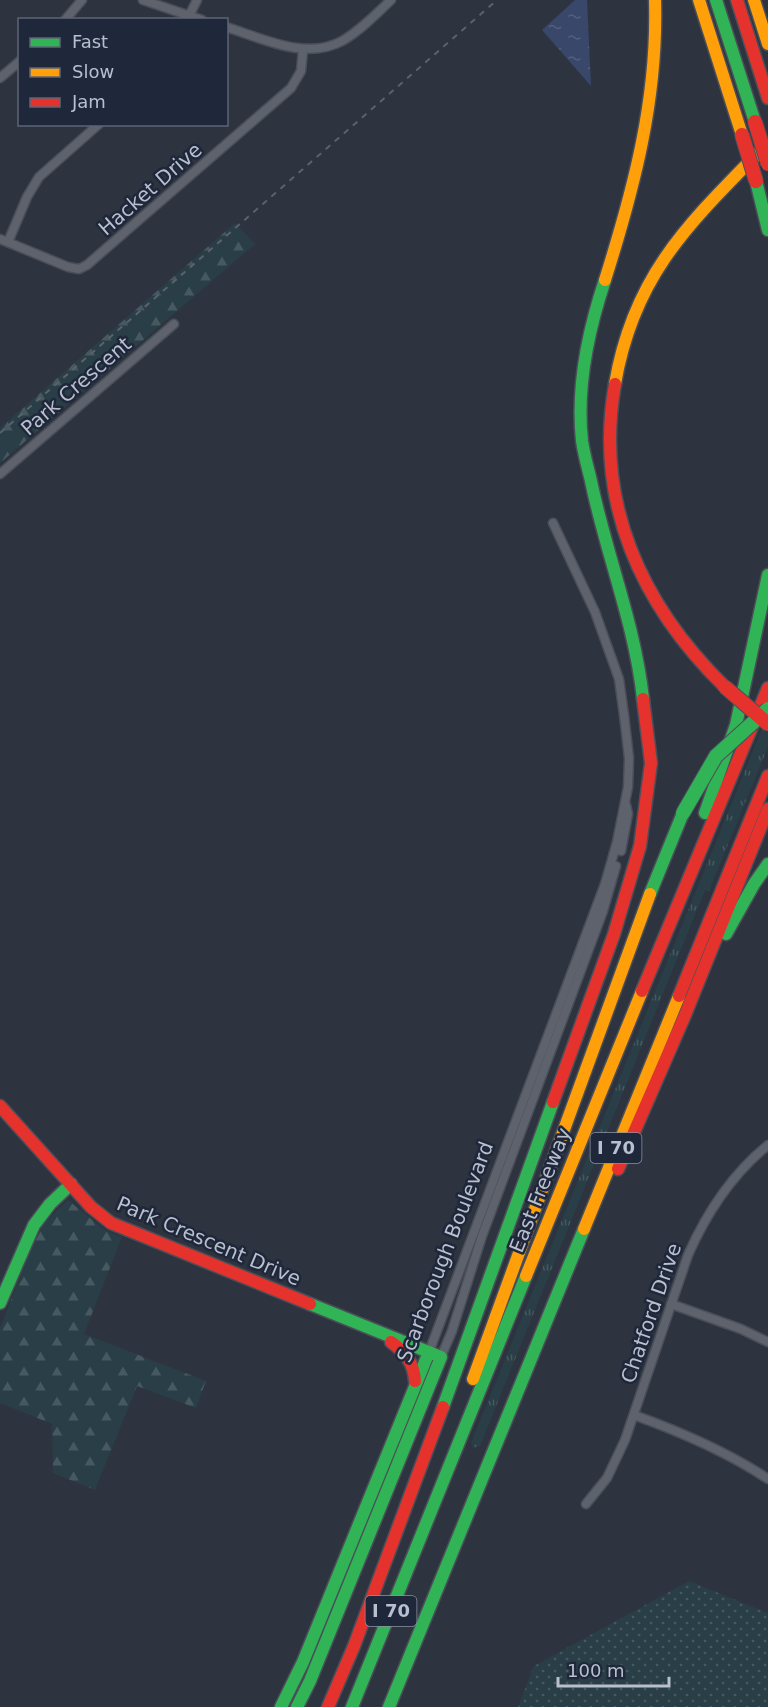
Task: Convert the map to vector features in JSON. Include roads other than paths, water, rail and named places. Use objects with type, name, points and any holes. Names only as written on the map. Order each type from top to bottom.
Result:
[{"type":"main road","points":[[328,1707],[387,1560],[614,934],[640,846],[651,763],[642,686],[626,610],[597,517],[582,441],[581,376],[596,306],[628,207],[648,116],[656,37],[654,0]]},
{"type":"main road","points":[[699,0],[756,181],[768,230]]},
{"type":"main road","points":[[716,0],[768,164]]},
{"type":"main road","points":[[737,0],[768,98]]},
{"type":"main road","points":[[754,0],[768,44]]},
{"type":"main road","points":[[626,610],[618,512],[610,456],[610,419],[616,371],[631,321],[654,274],[672,246],[768,142]]},
{"type":"main road","points":[[756,181],[768,212]]},
{"type":"main road","points":[[618,512],[640,574],[665,619],[724,687],[768,724]]},
{"type":"main road","points":[[663,938],[736,725],[768,575]]},
{"type":"main road","name":"East Freeway","points":[[351,1707],[663,938],[768,688]]},
{"type":"main road","points":[[456,1448],[462,1410],[662,860],[682,813],[716,756],[768,710]]},
{"type":"main road","name":"I 70","points":[[389,1707],[529,1368],[633,1105],[768,776]]},
{"type":"main road","points":[[529,1368],[645,1110],[768,809]]},
{"type":"main road","points":[[685,1015],[727,931],[768,864]]},
{"type":"main road","points":[[448,1390],[527,1202],[604,994],[628,953]]},
{"type":"main road","name":"Park Crescent Drive","points":[[0,1106],[95,1212],[116,1226],[435,1355]]},
{"type":"main road","points":[[0,1303],[34,1225],[50,1204],[71,1184]]},
{"type":"main road","points":[[364,1326],[405,1352],[414,1369],[415,1386]]},
{"type":"main road","name":"Scarborough Boulevard","points":[[281,1707],[303,1662],[415,1386],[435,1355]]},
{"type":"main road","name":"Scarborough Boulevard","points":[[297,1707],[314,1670],[435,1355]]},
{"type":"street","points":[[67,18],[82,0]]},
{"type":"street","points":[[143,0],[188,18],[197,0]]},
{"type":"street","points":[[228,28],[303,50],[329,47],[341,41],[391,0]]},
{"type":"street","name":"Hacket Drive","points":[[4,241],[68,267],[79,269],[90,263],[291,88],[301,71],[303,50]]},
{"type":"street","points":[[0,78],[18,63]]},
{"type":"street","points":[[4,241],[39,177],[97,126]]},
{"type":"street","name":"Park Crescent","points":[[0,474],[174,324]]},
{"type":"street","name":"Scarborough Boulevard","points":[[435,1355],[604,884],[626,804],[628,758],[619,679],[595,612],[553,523]]},
{"type":"street","name":"Scarborough Boulevard","points":[[435,1355],[452,1331],[482,1236],[603,911],[624,840],[628,814],[626,804]]},
{"type":"street","name":"Chatford Drive","points":[[586,1504],[607,1478],[617,1459],[688,1255],[710,1211],[736,1175],[768,1145]]},
{"type":"street","points":[[671,1304],[741,1329],[768,1342]]},
{"type":"street","points":[[634,1415],[704,1443],[733,1457],[768,1479]]},
{"type":"water","points":[[575,0],[587,0],[591,86],[542,30]]},
{"type":"railway","points":[[0,433],[497,0]]}]
